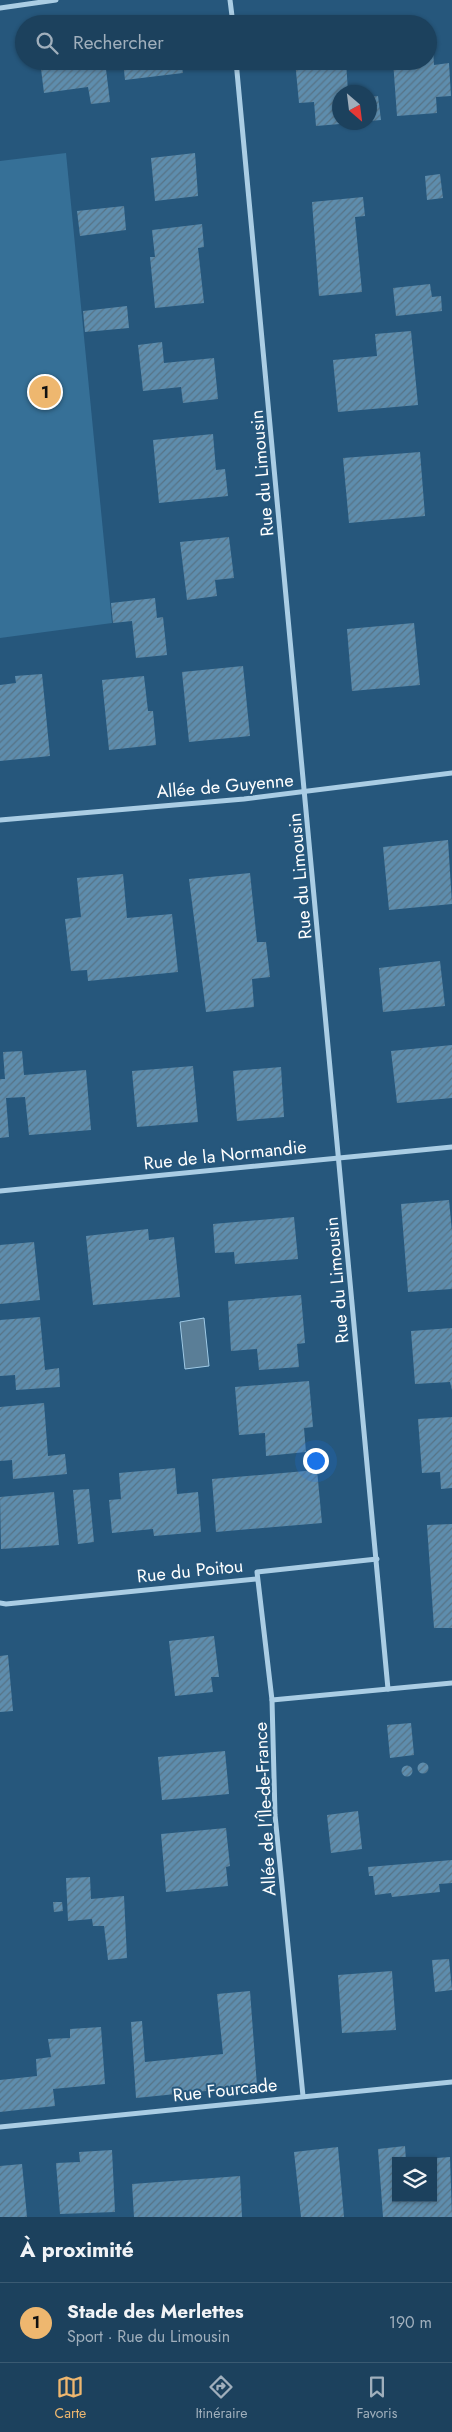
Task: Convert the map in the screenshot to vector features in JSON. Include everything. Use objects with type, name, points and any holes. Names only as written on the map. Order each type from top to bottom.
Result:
[{"type":"street","points":[[0,8],[56,0]]},
{"type":"street","points":[[230,0],[232,15]]},
{"type":"street","name":"Rue du Limousin","points":[[237,70],[306,792],[388,1689]]},
{"type":"street","name":"Allée de Guyenne","points":[[0,820],[306,792],[452,773]]},
{"type":"street","name":"Rue de la Normandie","points":[[0,1190],[452,1147]]},
{"type":"street","name":"Rue du Poitou","points":[[0,1603],[6,1604],[257,1578],[257,1572],[377,1559]]},
{"type":"street","points":[[257,1578],[272,1700]]},
{"type":"street","name":"Allée de l'Île-de-France","points":[[303,2096],[275,1816],[272,1700],[452,1682]]},
{"type":"street","name":"Rue Fourcade","points":[[0,2127],[452,2082]]},
{"type":"shaded area","points":[[66,153],[112,623],[0,638],[0,161]]},
{"type":"shaded area","points":[[204,1318],[209,1366],[185,1369],[180,1322]]},
{"type":"building","points":[[449,63],[451,96],[436,97],[437,113],[397,116],[394,70],[437,70],[437,65]]},
{"type":"building","points":[[41,70],[106,70],[110,102],[91,104],[88,87],[44,93]]},
{"type":"building","points":[[124,70],[182,70],[183,73],[125,80]]},
{"type":"building","points":[[296,70],[347,70],[348,85],[332,85],[332,125],[316,126],[314,102],[299,103]]},
{"type":"building","points":[[377,96],[381,120],[377,120]]},
{"type":"building","points":[[195,153],[198,196],[155,201],[151,158]]},
{"type":"building","points":[[440,174],[443,198],[427,200],[425,176]]},
{"type":"building","points":[[363,197],[365,216],[355,217],[362,292],[319,296],[312,202]]},
{"type":"building","points":[[124,206],[126,230],[80,236],[77,211]]},
{"type":"building","points":[[202,224],[204,247],[198,248],[204,303],[155,308],[150,257],[155,257],[152,230]]},
{"type":"building","points":[[430,284],[432,297],[441,296],[442,311],[396,316],[393,288]]},
{"type":"building","points":[[127,306],[129,328],[85,332],[83,311]]},
{"type":"building","points":[[411,331],[418,405],[338,412],[333,360],[377,356],[375,334]]},
{"type":"building","points":[[162,342],[164,363],[214,358],[218,399],[183,403],[181,387],[143,391],[138,345]]},
{"type":"building","points":[[213,434],[216,470],[225,469],[228,496],[159,503],[153,440]]},
{"type":"building","points":[[420,452],[425,516],[349,523],[343,458]]},
{"type":"building","points":[[229,537],[234,578],[215,580],[217,596],[187,600],[180,542]]},
{"type":"building","points":[[155,598],[157,618],[163,617],[167,655],[136,658],[132,621],[113,623],[111,603]]},
{"type":"building","points":[[414,623],[420,685],[352,691],[347,629]]},
{"type":"building","points":[[243,666],[250,736],[189,742],[182,672]]},
{"type":"building","points":[[42,674],[50,756],[0,761],[0,685],[16,683],[15,676]]},
{"type":"building","points":[[144,676],[148,711],[153,711],[156,745],[109,750],[102,680]]},
{"type":"building","points":[[448,840],[452,904],[389,910],[383,847]]},
{"type":"building","points":[[250,873],[257,942],[266,942],[270,977],[252,979],[254,1007],[206,1012],[189,879]]},
{"type":"building","points":[[123,874],[127,918],[172,914],[178,972],[88,981],[87,970],[71,971],[65,919],[81,917],[77,878]]},
{"type":"building","points":[[440,961],[445,1006],[383,1012],[379,968]]},
{"type":"building","points":[[452,1045],[452,1098],[397,1103],[391,1051]]},
{"type":"building","points":[[22,1051],[24,1075],[86,1070],[91,1130],[29,1135],[25,1097],[6,1098],[9,1137],[0,1138],[0,1079],[5,1079],[3,1052]]},
{"type":"building","points":[[193,1066],[198,1122],[137,1127],[132,1071]]},
{"type":"building","points":[[281,1067],[284,1117],[237,1121],[233,1071]]},
{"type":"building","points":[[449,1200],[452,1232],[452,1289],[408,1292],[401,1204]]},
{"type":"building","points":[[294,1217],[298,1259],[235,1264],[234,1252],[215,1253],[213,1224]]},
{"type":"building","points":[[148,1229],[149,1240],[174,1237],[180,1297],[93,1305],[86,1236]]},
{"type":"building","points":[[34,1242],[40,1300],[0,1304],[0,1245]]},
{"type":"building","points":[[301,1295],[305,1343],[297,1344],[299,1367],[259,1370],[257,1349],[231,1351],[228,1301]]},
{"type":"building","points":[[40,1317],[45,1370],[59,1368],[60,1387],[16,1390],[15,1375],[0,1376],[0,1320]]},
{"type":"building","points":[[452,1328],[452,1390],[450,1382],[415,1384],[411,1331]]},
{"type":"building","points":[[309,1381],[313,1427],[304,1428],[306,1452],[266,1456],[265,1433],[239,1435],[235,1387]]},
{"type":"building","points":[[44,1403],[48,1456],[65,1454],[67,1474],[13,1479],[12,1460],[0,1461],[0,1407]]},
{"type":"building","points":[[452,1417],[452,1488],[441,1489],[440,1472],[422,1473],[418,1419]]},
{"type":"building","points":[[175,1468],[177,1494],[198,1492],[201,1532],[154,1536],[153,1529],[112,1533],[109,1500],[121,1499],[119,1473]]},
{"type":"building","points":[[317,1470],[322,1523],[216,1532],[212,1479]]},
{"type":"building","points":[[89,1489],[94,1542],[78,1544],[73,1490]]},
{"type":"building","points":[[54,1492],[59,1545],[1,1549],[0,1497]]},
{"type":"building","points":[[452,1524],[452,1628],[434,1628],[427,1525]]},
{"type":"building","points":[[214,1636],[219,1677],[211,1677],[213,1692],[175,1696],[169,1641]]},
{"type":"building","points":[[8,1655],[13,1711],[0,1712],[0,1656]]},
{"type":"building","points":[[411,1723],[414,1755],[390,1758],[387,1725]]},
{"type":"building","points":[[225,1751],[229,1794],[162,1800],[158,1757]]},
{"type":"building","points":[[421,1763],[425,1763],[428,1768],[427,1772],[421,1773],[418,1770],[418,1766]]},
{"type":"building","points":[[405,1766],[409,1766],[412,1771],[411,1775],[405,1776],[402,1773],[402,1769]]},
{"type":"building","points":[[358,1811],[362,1849],[331,1853],[327,1815]]},
{"type":"building","points":[[226,1828],[230,1866],[226,1867],[228,1886],[166,1892],[161,1834]]},
{"type":"building","points":[[452,1860],[452,1883],[439,1884],[440,1892],[392,1897],[391,1893],[375,1895],[373,1876],[369,1876],[368,1867]]},
{"type":"building","points":[[90,1877],[91,1899],[124,1896],[127,1958],[108,1960],[104,1926],[93,1926],[92,1919],[68,1921],[66,1878]]},
{"type":"building","points":[[53,1902],[62,1902],[63,1911],[54,1912]]},
{"type":"building","points":[[449,1959],[452,1990],[435,1992],[432,1960]]},
{"type":"building","points":[[392,1971],[396,2030],[342,2033],[338,1975]]},
{"type":"building","points":[[250,1991],[257,2086],[136,2098],[131,2022],[142,2021],[145,2062],[223,2054],[217,1994]]},
{"type":"building","points":[[101,2027],[105,2084],[53,2089],[55,2106],[0,2112],[0,2080],[37,2076],[36,2059],[51,2057],[48,2039],[70,2038],[70,2029]]},
{"type":"building","points":[[405,2146],[406,2157],[392,2157],[392,2202],[437,2202],[437,2158],[450,2157],[452,2217],[383,2217],[378,2149]]},
{"type":"building","points":[[338,2147],[344,2217],[301,2217],[294,2152]]},
{"type":"building","points":[[112,2150],[115,2212],[60,2214],[56,2163],[80,2162],[79,2152]]},
{"type":"building","points":[[22,2164],[27,2217],[0,2217],[0,2166]]},
{"type":"building","points":[[240,2176],[242,2217],[134,2217],[132,2184]]},
{"type":"place","name":"Stade des Merlettes","points":[[45,392]]}]
